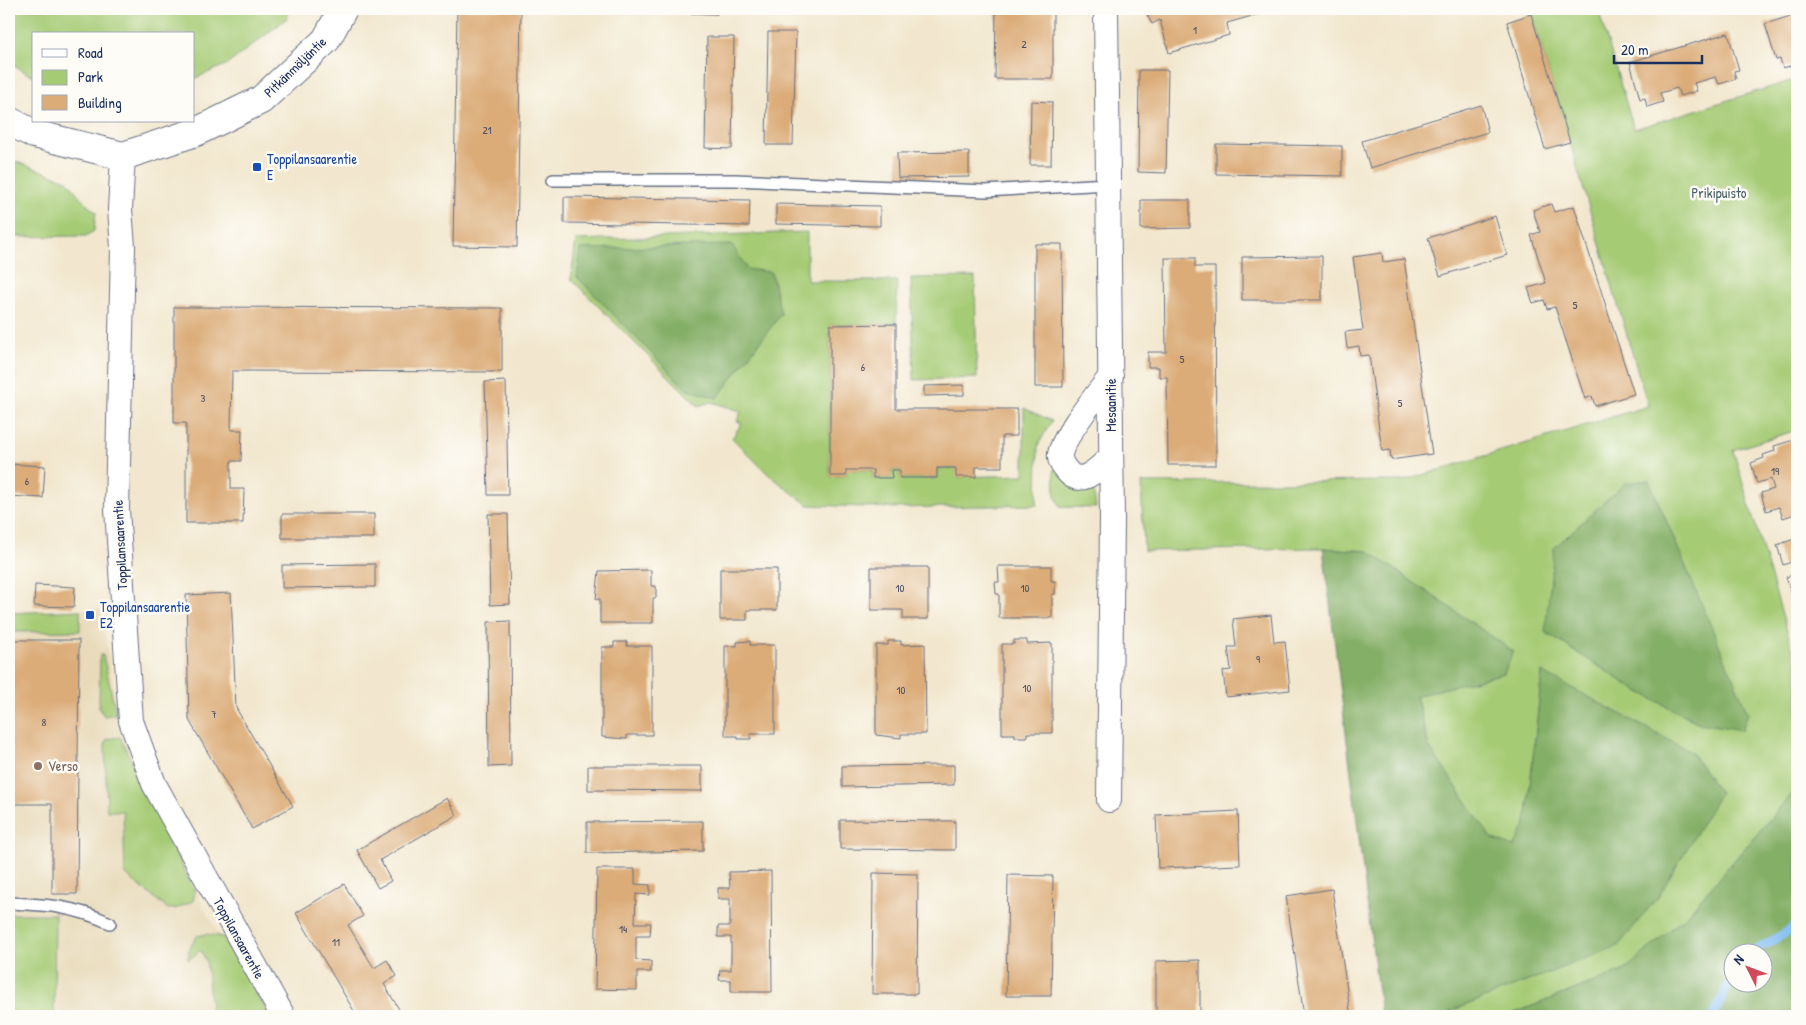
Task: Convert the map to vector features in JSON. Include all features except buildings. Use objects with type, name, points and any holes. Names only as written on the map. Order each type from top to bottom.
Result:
[{"type":"street","name":"Pitkänmöljäntie","points":[[123,156],[196,132],[261,100],[326,40],[343,9]]},
{"type":"street","name":"Mesaanitie","points":[[1106,9],[1111,376],[1110,800]]},
{"type":"street","points":[[9,122],[34,134],[123,156]]},
{"type":"street","name":"Toppilansaarentie","points":[[123,156],[120,209],[123,247],[117,509],[131,722],[154,784],[283,1016]]},
{"type":"street","points":[[1111,376],[1069,436],[1060,455],[1062,466],[1070,476],[1084,478],[1094,472],[1111,456]]},
{"type":"lane","points":[[553,180],[735,180],[985,191],[1108,184]]},
{"type":"lane","points":[[9,903],[60,905],[89,913],[110,923]]},
{"type":"shaded area","points":[[101,609],[120,731],[207,914],[268,1016],[9,1016],[9,611]]},
{"type":"green space","points":[[9,9],[291,9],[286,19],[228,64],[195,79],[195,32],[32,32],[32,75],[9,61]]},
{"type":"green space","name":"Prikipuisto","points":[[1530,9],[1598,9],[1634,129],[1797,79],[1797,430],[1733,450],[1797,664],[1797,788],[1685,917],[1625,970],[1507,1016],[1445,1016],[1451,1011],[1618,945],[1542,672],[1526,824],[1514,848],[1491,838],[1429,747],[1416,695],[1504,673],[1368,551],[1323,548],[1144,551],[1141,483],[1403,481],[1648,406]],"holes":[[[1545,632],[1699,723],[1636,690]]]},
{"type":"green space","points":[[9,159],[67,180],[85,203],[96,212],[94,231],[86,236],[9,237]]},
{"type":"green space","points":[[807,232],[807,281],[897,281],[896,324],[830,325],[830,476],[846,476],[846,470],[873,470],[873,478],[891,478],[891,470],[900,470],[900,478],[937,478],[937,468],[956,468],[957,477],[1024,475],[1024,408],[1052,421],[1038,445],[1037,505],[897,508],[808,505],[768,474],[732,438],[742,423],[737,421],[741,411],[711,402],[698,406],[571,279],[576,240]]},
{"type":"green space","points":[[732,245],[747,269],[771,272],[781,314],[717,398],[686,389],[577,277],[581,249]]},
{"type":"green space","points":[[975,277],[977,378],[914,380],[911,278]]},
{"type":"green space","points":[[1054,469],[1093,486],[1096,508],[1061,507],[1055,496]]},
{"type":"green space","points":[[1649,480],[1748,713],[1742,730],[1699,723],[1636,690],[1545,632],[1554,548],[1625,483]]},
{"type":"green space","points":[[1323,548],[1368,551],[1513,651],[1504,673],[1416,696],[1429,747],[1491,838],[1514,847],[1526,824],[1542,672],[1691,752],[1720,793],[1658,897],[1618,946],[1451,1011],[1445,1016],[1381,1016]]},
{"type":"green space","points":[[80,610],[80,631],[9,632],[9,613]]},
{"type":"green space","points":[[100,655],[103,655],[116,714],[104,716],[99,708]]},
{"type":"green space","points":[[120,737],[195,892],[193,901],[178,908],[168,909],[125,874],[123,811],[107,811],[105,745],[107,739]]},
{"type":"green space","points":[[1797,788],[1797,1016],[1507,1016],[1625,970],[1685,917]]},
{"type":"green space","points":[[9,914],[55,914],[54,1016],[9,1016]]},
{"type":"green space","points":[[207,934],[223,937],[270,1016],[201,1016],[211,1007],[206,961],[201,950],[188,960],[189,950],[197,936]]},
{"type":"waterway","points":[[1770,942],[1797,926]]},
{"type":"waterway","points":[[1713,1016],[1725,992]]},
{"type":"place","name":"Toppilansaarentie E","points":[[257,167]]},
{"type":"place","name":"Toppilansaarentie E2","points":[[90,615]]},
{"type":"place","name":"Verso","points":[[38,766]]}]
